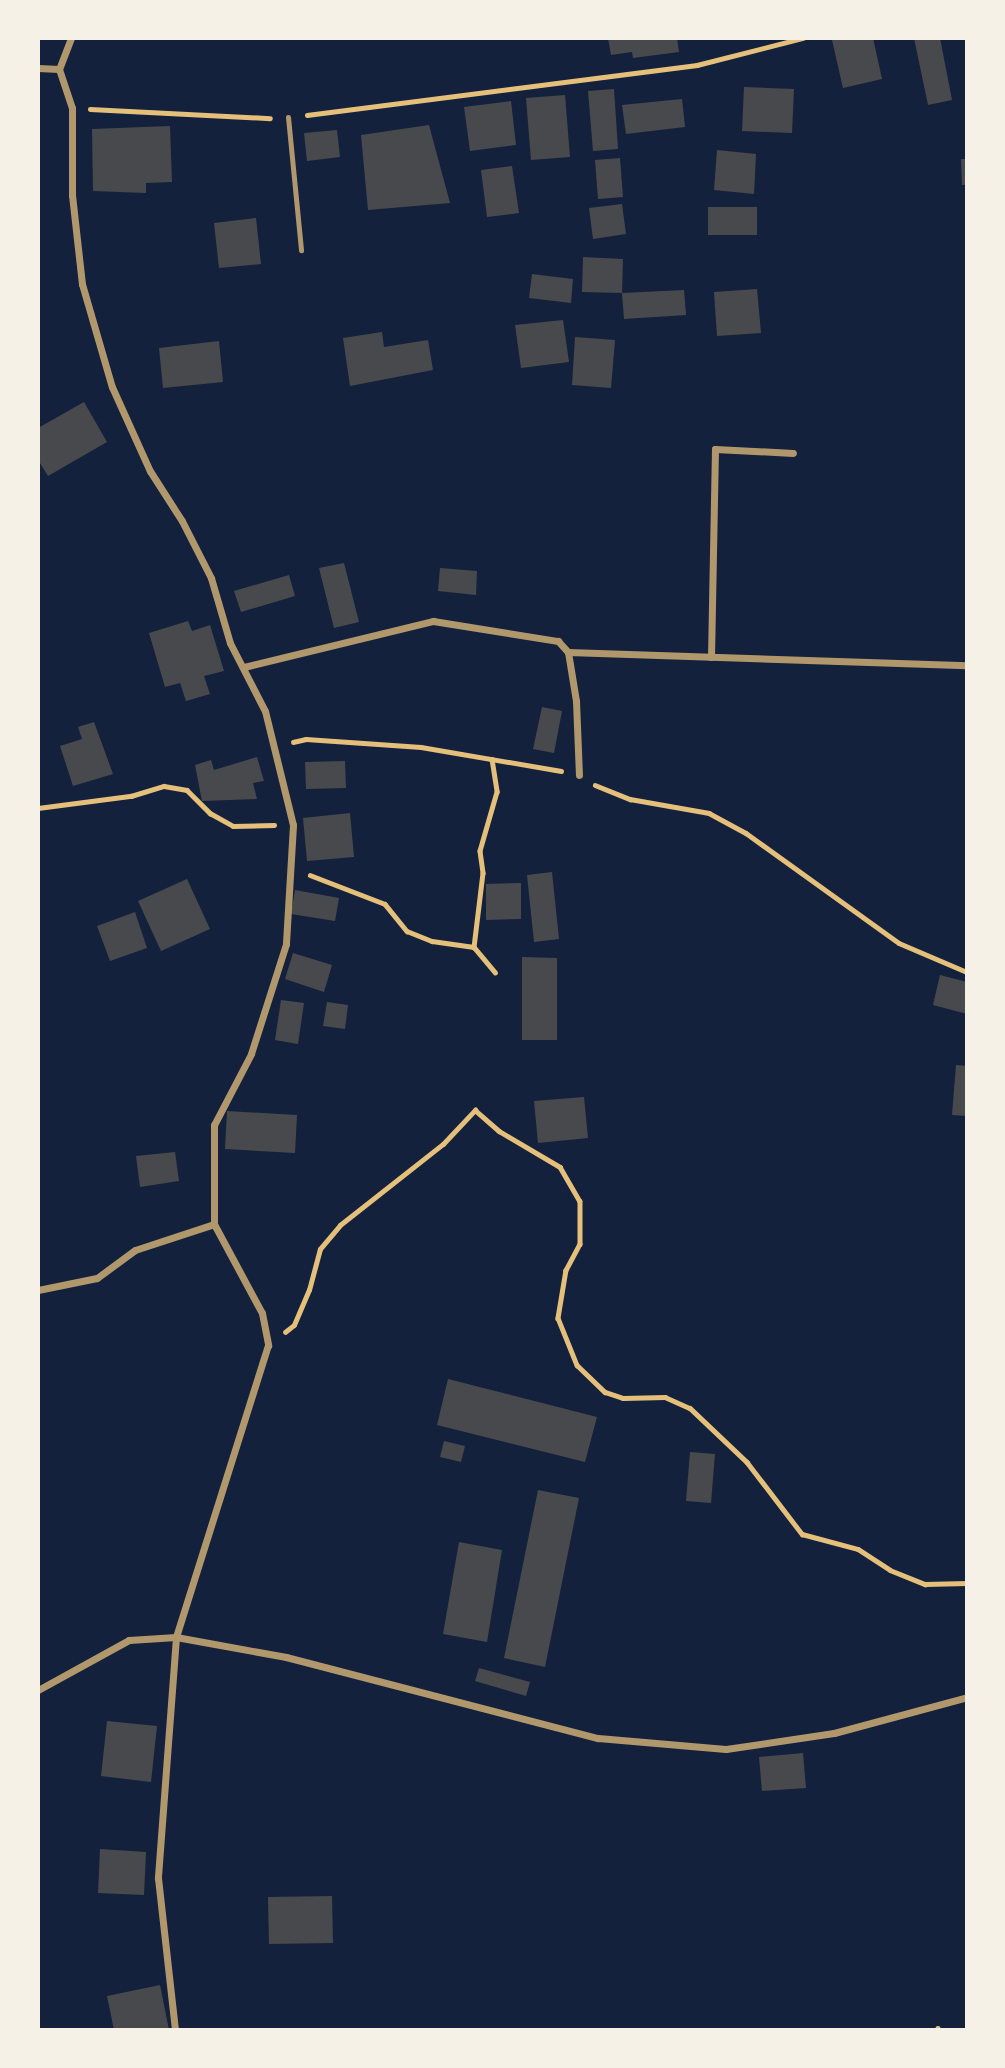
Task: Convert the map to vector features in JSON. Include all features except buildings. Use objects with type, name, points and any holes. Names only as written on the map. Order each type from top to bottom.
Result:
[{"type":"street","points":[[71,38],[60,69],[72,108],[72,195],[82,284],[112,387],[150,471],[206,569],[230,643],[244,667],[277,746],[293,825],[286,944],[251,1054],[214,1125],[214,1224],[262,1313],[268,1345],[176,1637],[158,1878],[176,2029]]},
{"type":"street","points":[[38,68],[60,69]]},
{"type":"street","points":[[710,657],[715,449],[793,453]]},
{"type":"street","points":[[244,667],[433,621],[558,641],[568,652],[576,701],[579,775]]},
{"type":"street","points":[[568,652],[967,665]]},
{"type":"street","points":[[38,1290],[97,1278],[135,1250],[214,1224]]},
{"type":"street","points":[[38,1690],[129,1640],[176,1637],[286,1657],[598,1738],[726,1749],[834,1732],[967,1697]]},
{"type":"lane","points":[[288,117],[301,250]]},
{"type":"path","points":[[72,108],[241,120],[351,113],[697,65],[803,38]]},
{"type":"path","points":[[277,746],[306,739],[358,741],[492,759],[579,775],[631,799],[709,813],[746,834],[899,943],[967,972]]},
{"type":"path","points":[[474,947],[483,873],[480,851],[497,792],[492,759]]},
{"type":"path","points":[[38,808],[131,796],[164,786],[187,790],[210,813],[233,826],[293,825]]},
{"type":"path","points":[[291,866],[385,904],[407,931],[432,941],[474,947],[495,972]]},
{"type":"path","points":[[268,1345],[294,1325],[309,1290],[320,1249],[340,1225],[443,1144],[475,1110],[499,1131],[560,1167],[580,1201],[580,1244],[566,1270],[558,1318],[578,1365],[605,1392],[623,1398],[665,1397],[690,1408],[747,1462],[802,1534],[858,1549],[890,1570],[925,1584],[967,1583]]}]
